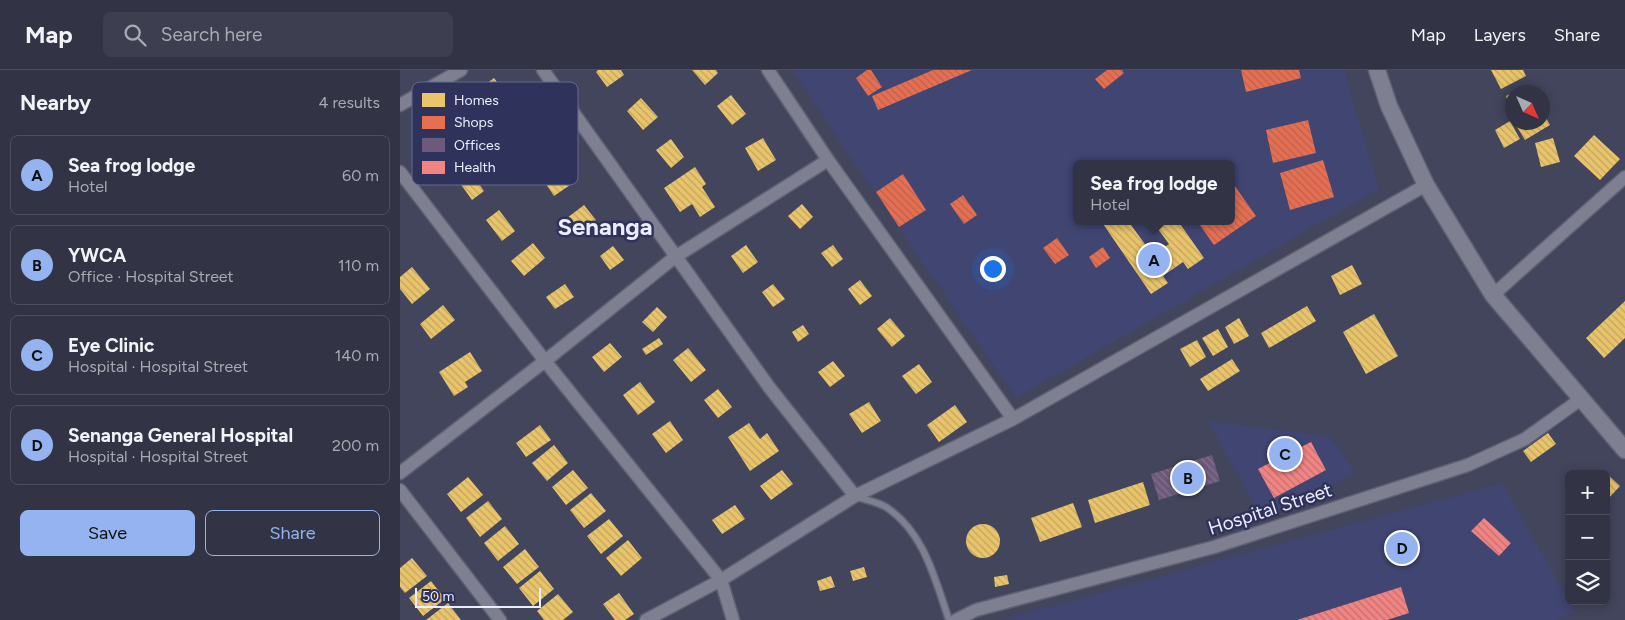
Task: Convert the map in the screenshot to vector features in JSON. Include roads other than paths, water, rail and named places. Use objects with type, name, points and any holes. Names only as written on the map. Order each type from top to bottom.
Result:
[{"type":"street","points":[[440,82],[461,70]]},
{"type":"street","points":[[543,70],[551,82]]},
{"type":"street","points":[[768,70],[828,160],[1013,419]]},
{"type":"street","points":[[1377,70],[1389,106],[1426,185],[1493,295],[1625,450]]},
{"type":"street","points":[[400,105],[412,98]]},
{"type":"street","points":[[578,120],[769,387],[855,496]]},
{"type":"street","points":[[400,473],[675,257],[828,160]]},
{"type":"street","points":[[400,172],[545,361],[721,580],[733,620]]},
{"type":"street","points":[[1493,295],[1625,177]]},
{"type":"street","points":[[646,620],[721,580],[855,496],[1013,419],[1426,185]]},
{"type":"street","name":"Hospital Street","points":[[956,620],[976,610],[1214,547],[1468,465],[1524,439],[1581,399]]},
{"type":"street","points":[[400,490],[500,620]]},
{"type":"lane","points":[[855,496],[884,506],[900,517],[916,535],[932,569],[950,620]]},
{"type":"place","name":"Sea frog lodge","points":[[1154,260]]},
{"type":"place","name":"Eye Clinic","points":[[1285,454]]},
{"type":"place","name":"YWCA","points":[[1188,478]]},
{"type":"place","name":"Senanga General Hospital","points":[[1402,548]]},
{"type":"district","name":"Senanga","points":[[605,226]]}]
